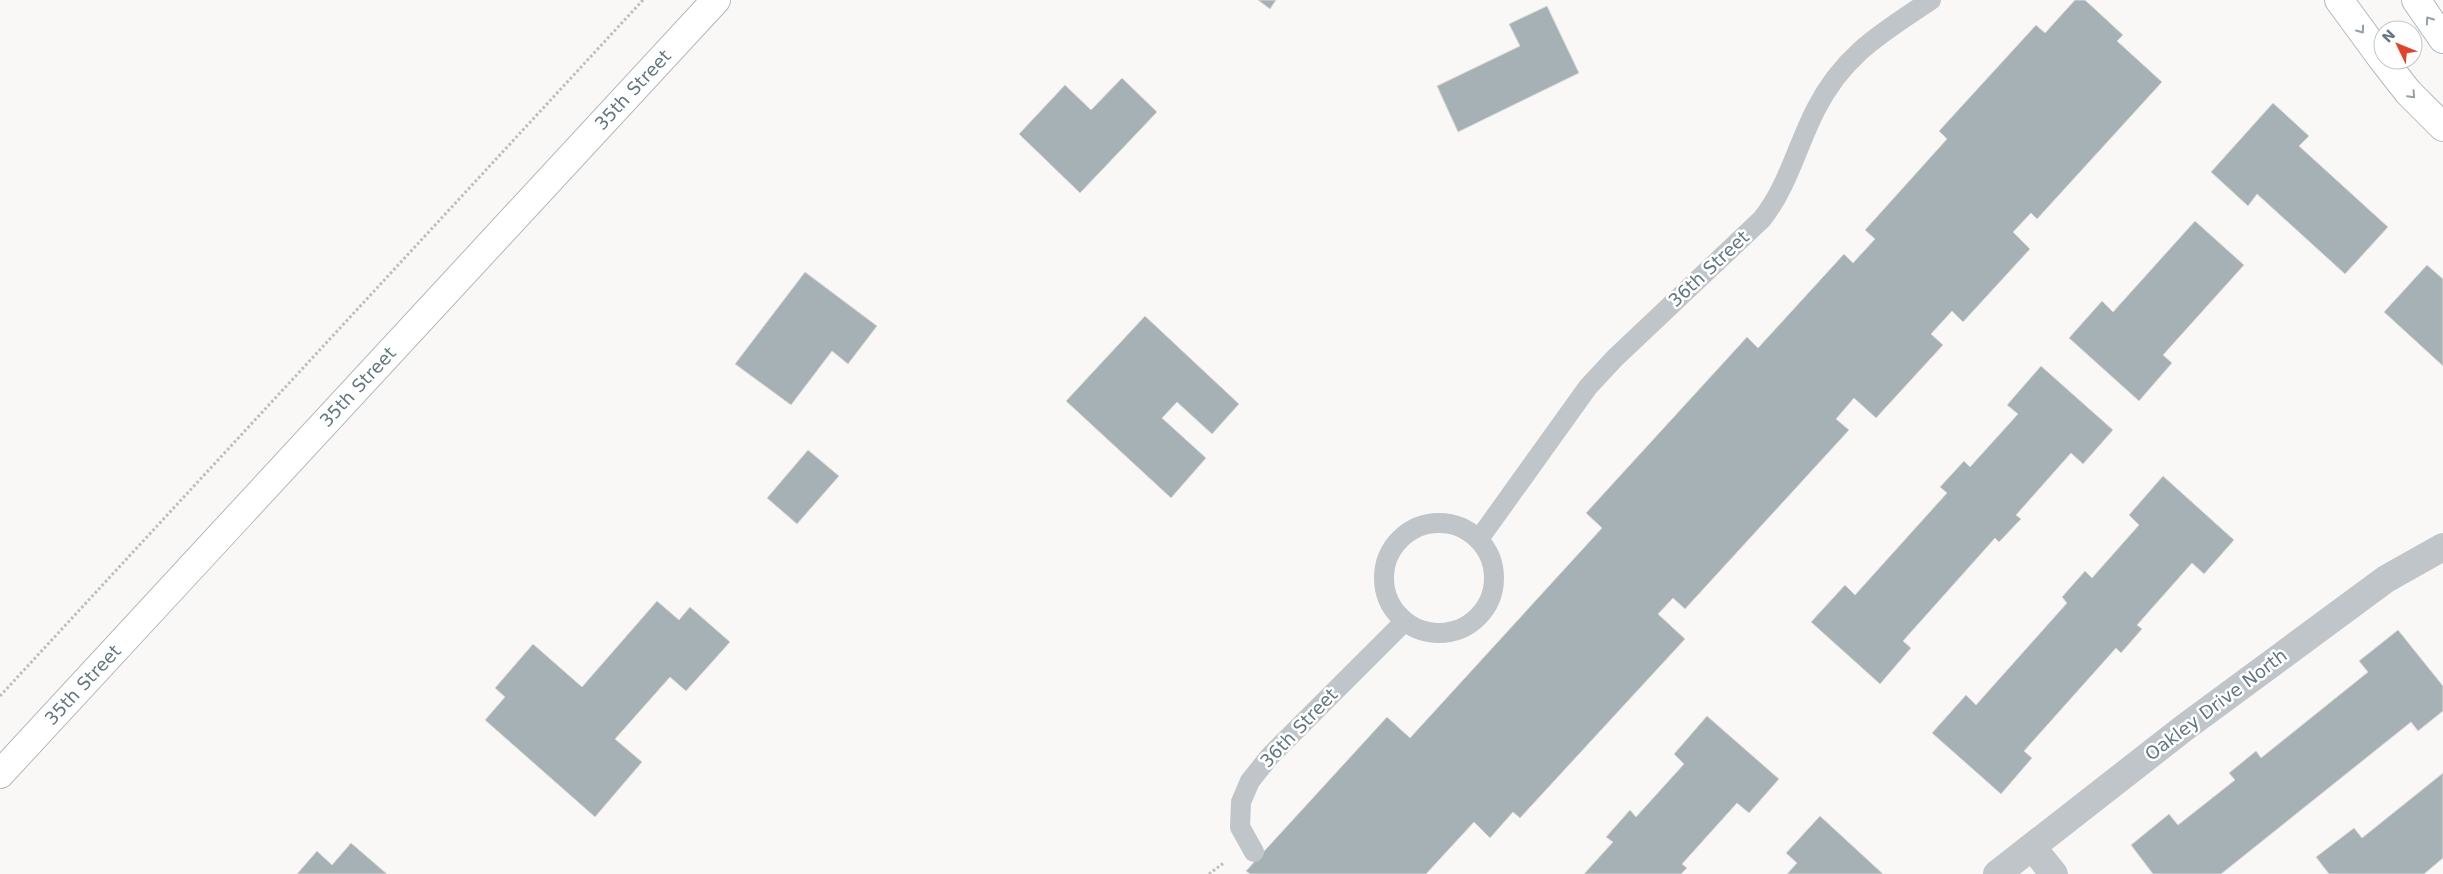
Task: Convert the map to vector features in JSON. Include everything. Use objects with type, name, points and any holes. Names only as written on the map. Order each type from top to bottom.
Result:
[{"type":"street","name":"35th Street","points":[[0,774],[716,0]]},
{"type":"street","points":[[2339,0],[2373,46]]},
{"type":"street","points":[[2416,0],[2443,39]]},
{"type":"street","points":[[2391,70],[2408,92],[2443,127]]},
{"type":"street","name":"Oakley Drive North","points":[[1997,874],[2184,728],[2386,579],[2443,547]]},
{"type":"street","points":[[2032,846],[2054,874]]},
{"type":"lane","name":"36th Street","points":[[1479,539],[1588,387],[1615,358],[1762,219],[1775,202],[1816,109],[1840,70],[1866,44],[1931,0]]},
{"type":"lane","points":[[1439,522],[1461,527],[1479,539],[1493,563],[1495,582],[1489,603],[1473,622],[1455,631],[1436,634],[1418,630],[1404,622],[1394,611],[1386,594],[1383,576],[1387,558],[1398,540],[1416,528],[1439,522]]},
{"type":"lane","name":"36th Street","points":[[1254,852],[1240,827],[1242,802],[1250,780],[1270,756],[1404,622]]},
{"type":"path","points":[[0,696],[642,0]]},
{"type":"building","points":[[1258,0],[1276,0],[1270,9]]},
{"type":"building","points":[[2075,0],[2085,0],[2123,35],[2117,41],[2162,82],[2037,219],[2031,213],[2013,232],[2030,249],[1963,322],[1952,311],[1931,334],[1943,345],[1876,418],[1854,398],[1836,419],[1849,430],[1685,609],[1673,598],[1658,614],[1685,639],[1520,818],[1513,812],[1490,838],[1474,822],[1426,874],[1250,874],[1246,871],[1387,717],[1410,738],[1602,528],[1586,513],[1747,337],[1758,348],[1844,254],[1853,263],[1875,239],[1865,230],[1947,139],[1939,131],[2036,25],[2045,33]]},
{"type":"building","points":[[1547,6],[1579,73],[1458,132],[1437,86],[1520,46],[1509,24]]},
{"type":"building","points":[[1122,78],[1157,112],[1080,193],[1019,134],[1065,85],[1091,110]]},
{"type":"building","points":[[2273,103],[2309,136],[2299,146],[2388,227],[2345,274],[2257,194],[2248,206],[2211,172]]},
{"type":"building","points":[[2195,221],[2244,265],[2163,355],[2172,363],[2139,401],[2069,338],[2102,301],[2113,312]]},
{"type":"building","points":[[2427,265],[2443,279],[2443,366],[2384,312]]},
{"type":"building","points":[[805,272],[877,326],[848,364],[832,351],[791,405],[735,364]]},
{"type":"building","points":[[1145,316],[1239,404],[1212,434],[1177,402],[1162,418],[1206,458],[1171,498],[1066,401]]},
{"type":"building","points":[[2041,366],[2113,430],[2083,464],[2071,453],[2016,515],[2021,519],[1999,542],[1995,538],[1903,641],[1911,648],[1880,684],[1811,622],[1845,585],[1855,595],[1947,493],[1940,487],[1964,461],[1970,467],[2018,414],[2007,405]]},
{"type":"building","points":[[808,450],[839,476],[797,524],[767,498]]},
{"type":"building","points":[[2163,476],[2234,540],[2204,574],[2192,563],[2137,625],[2142,629],[2121,653],[2116,648],[2024,751],[2032,758],[2001,794],[1932,733],[1966,695],[1976,705],[2067,603],[2062,597],[2085,571],[2092,578],[2139,525],[2129,515]]},
{"type":"building","points":[[657,601],[679,620],[690,607],[730,642],[686,691],[670,677],[615,739],[642,762],[595,817],[485,720],[505,697],[495,688],[533,644],[582,687]]},
{"type":"building","points":[[2398,630],[2443,686],[2443,711],[2418,731],[2411,722],[2221,874],[2153,874],[2131,845],[2169,814],[2178,825],[2235,780],[2229,773],[2256,751],[2261,758],[2368,672],[2359,661]]},
{"type":"building","points":[[1707,716],[1779,779],[1749,813],[1737,803],[1682,864],[1687,868],[1681,874],[1584,874],[1613,842],[1606,837],[1630,810],[1636,817],[1684,764],[1674,754]]},
{"type":"building","points":[[2443,773],[2443,858],[2424,874],[2329,874],[2316,857],[2354,828],[2362,838]]},
{"type":"building","points":[[1820,816],[1883,874],[1787,874],[1797,863],[1786,853]]},
{"type":"building","points":[[351,843],[387,874],[297,874],[317,851],[332,865]]}]
